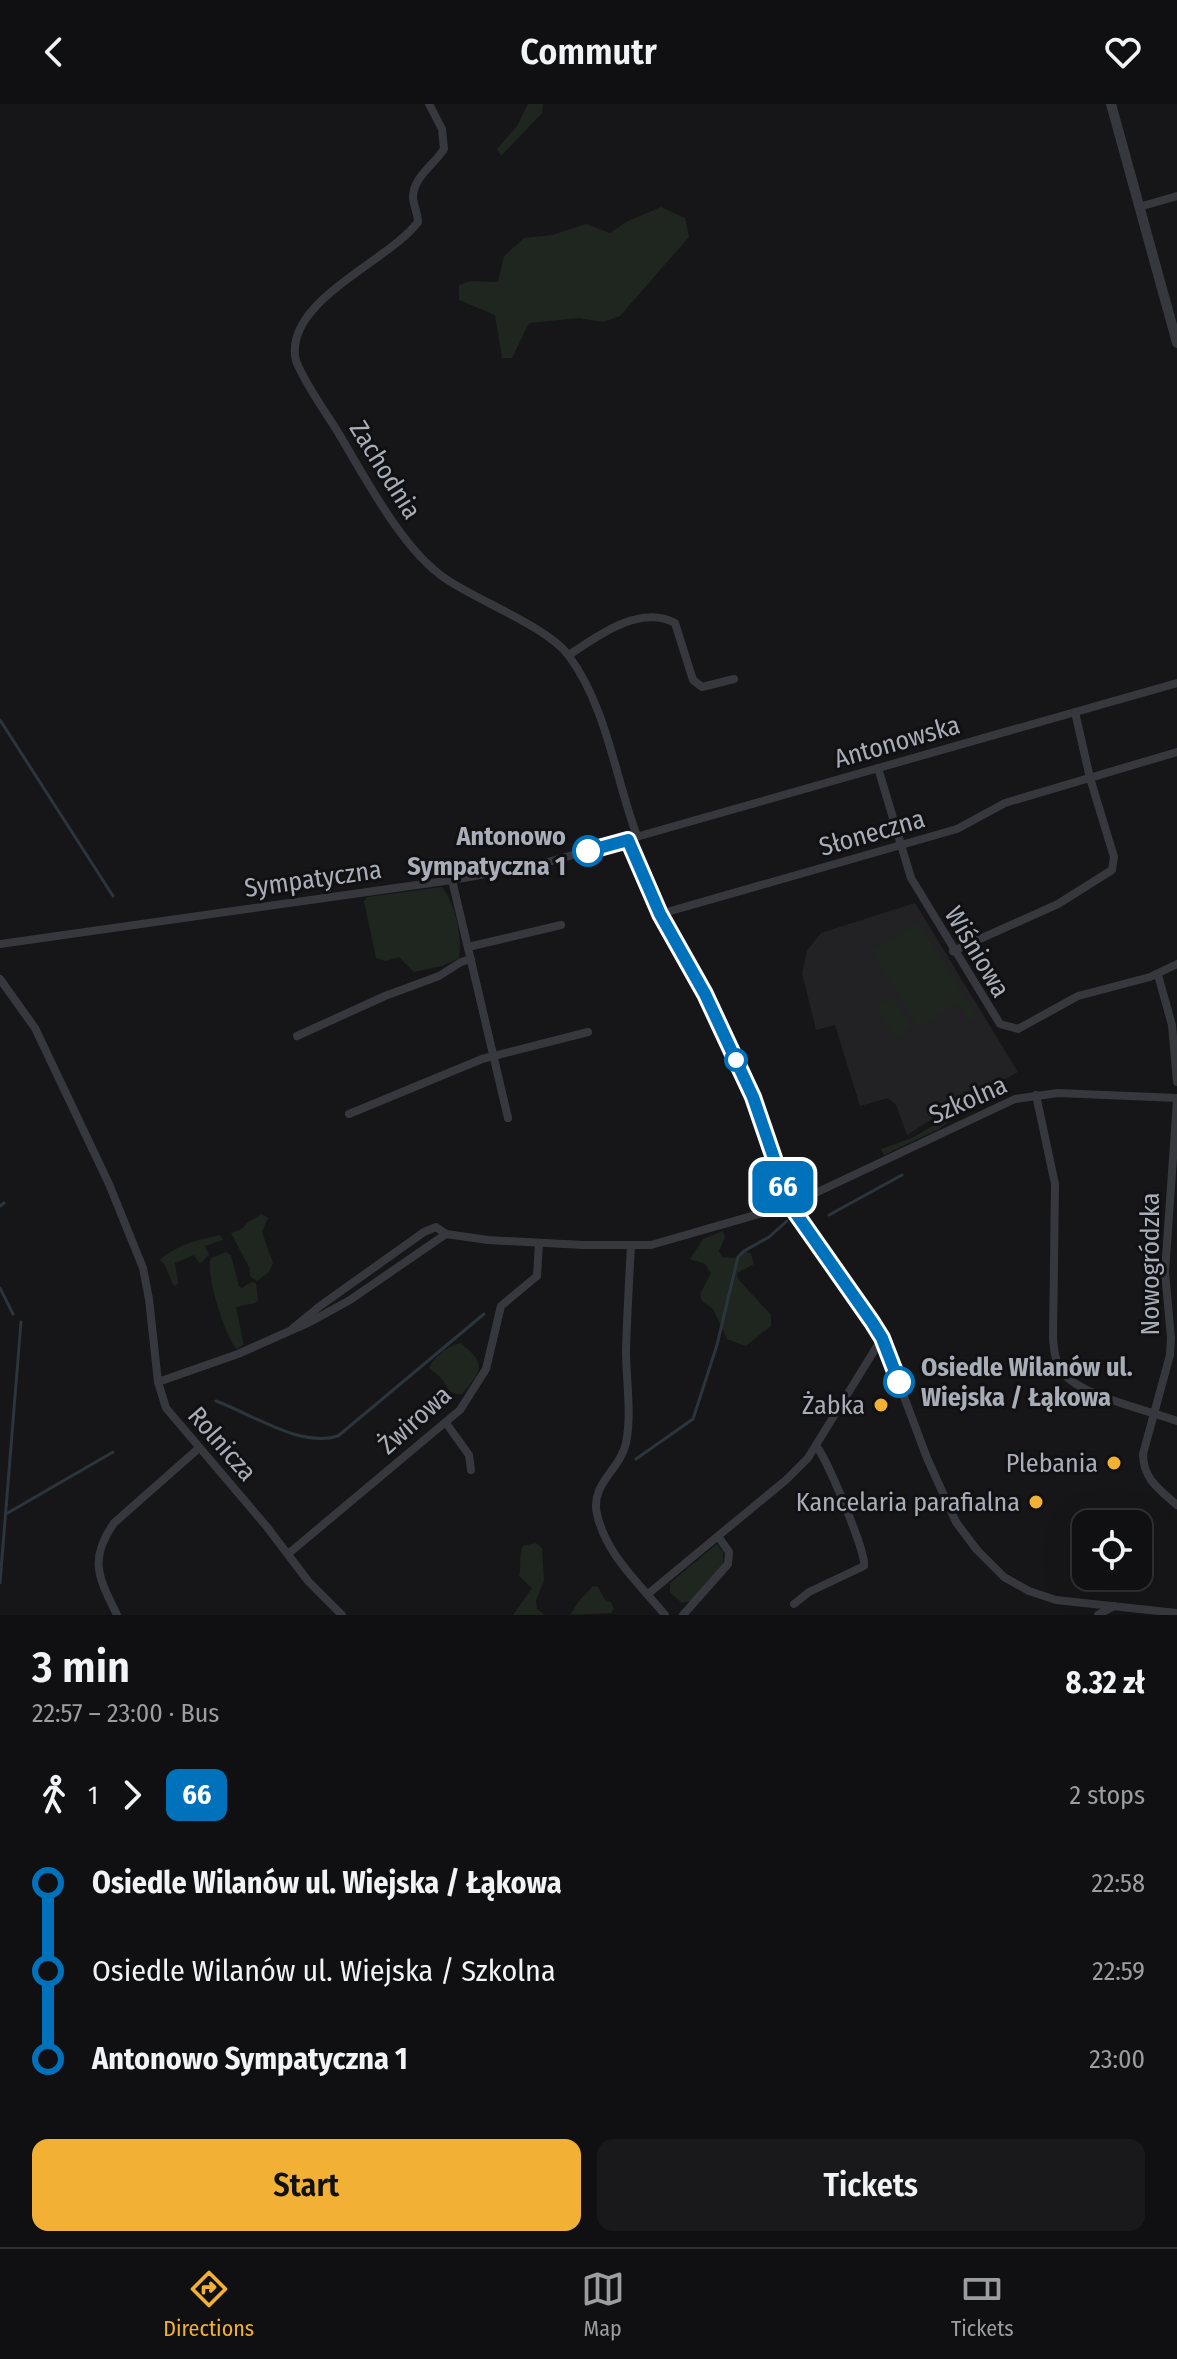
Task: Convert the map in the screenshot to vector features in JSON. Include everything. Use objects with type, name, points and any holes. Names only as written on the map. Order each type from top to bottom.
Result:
[{"type":"street","name":"Zachodnia","points":[[429,104],[442,129],[444,149],[417,185],[413,197],[418,222],[309,314],[294,341],[296,361],[357,464],[405,538],[422,558],[446,579],[546,635],[569,655],[591,693],[633,838],[660,914],[705,994],[753,1097],[790,1205],[882,1338],[956,1522],[977,1550],[1004,1577],[1037,1595],[1177,1613]]},
{"type":"street","points":[[1111,104],[1177,343]]},
{"type":"street","points":[[1139,207],[1177,196]]},
{"type":"street","points":[[569,655],[590,640],[640,619],[657,616],[675,623],[697,685],[702,687],[734,679]]},
{"type":"street","name":"Antonowska","points":[[633,838],[1177,683]]},
{"type":"street","points":[[953,951],[1058,904],[1112,870],[1114,857],[1090,778],[1075,712]]},
{"type":"street","name":"Słoneczna","points":[[660,914],[966,826],[1005,803],[1177,752]]},
{"type":"street","name":"Wiśniowa","points":[[878,768],[899,846],[917,892],[996,1021],[1013,1029],[1023,1026],[1078,996],[1158,975],[1175,965]]},
{"type":"street","name":"Sympatyczna","points":[[0,944],[452,880],[541,864],[633,838]]},
{"type":"street","points":[[452,880],[508,1118]]},
{"type":"street","points":[[468,947],[561,925]]},
{"type":"street","points":[[297,1036],[385,996],[439,976],[471,959]]},
{"type":"street","points":[[1158,975],[1172,1025],[1177,1082]]},
{"type":"street","name":"Rolnicza","points":[[0,979],[35,1028],[109,1184],[143,1268],[158,1382],[166,1408],[308,1581],[342,1615]]},
{"type":"street","points":[[349,1114],[446,1072],[588,1032]]},
{"type":"street","points":[[1036,1095],[1055,1184],[1053,1338],[1057,1362],[1066,1376],[1078,1386],[1177,1421]]},
{"type":"street","name":"Szkolna","points":[[158,1382],[238,1354],[293,1328],[424,1232],[436,1227],[446,1234],[539,1243],[631,1246],[661,1243],[790,1205],[1000,1105],[1036,1095],[1177,1100]]},
{"type":"street","name":"Nowogródzka","points":[[1177,1100],[1166,1241],[1171,1346],[1143,1454],[1143,1465],[1149,1479],[1177,1505]]},
{"type":"street","name":"Żwirowa","points":[[288,1554],[465,1404],[486,1369],[501,1306],[537,1276],[539,1243]]},
{"type":"street","points":[[631,1246],[626,1350],[627,1437],[621,1458],[599,1489],[596,1506],[599,1523],[610,1547],[665,1615]]},
{"type":"street","points":[[648,1594],[786,1480],[816,1446],[882,1338]]},
{"type":"street","points":[[446,1423],[469,1455],[471,1470]]},
{"type":"street","points":[[794,1604],[809,1592],[864,1566],[865,1561],[825,1459],[816,1446]]},
{"type":"street","points":[[117,1615],[101,1582],[97,1564],[104,1537],[114,1523],[199,1448]]},
{"type":"street","points":[[683,1615],[728,1564],[729,1552],[718,1536]]},
{"type":"street","points":[[1098,1615],[1114,1606]]},
{"type":"shaded area","points":[[528,104],[543,104],[542,113],[501,156],[497,149],[517,126]]},
{"type":"shaded area","points":[[661,207],[685,218],[689,237],[620,316],[603,322],[579,318],[529,323],[512,358],[502,358],[495,315],[459,300],[459,285],[471,281],[498,282],[504,256],[524,238],[552,235],[586,224],[610,233],[626,222]]},
{"type":"shaded area","points":[[442,887],[457,921],[459,958],[442,966],[414,972],[399,957],[386,961],[376,958],[364,901],[367,897]]},
{"type":"shaded area","points":[[915,903],[1018,1072],[953,1106],[907,1135],[896,1105],[888,1098],[860,1106],[835,1025],[816,1030],[802,973],[807,951],[821,933]]},
{"type":"shaded area","points":[[918,923],[977,1017],[970,1021],[958,1003],[919,1027],[872,951]]},
{"type":"shaded area","points":[[892,996],[912,1027],[895,1038],[875,1006]]},
{"type":"shaded area","points":[[951,1115],[954,1117],[939,1129],[884,1155],[881,1149],[912,1138]]},
{"type":"shaded area","points":[[813,1172],[818,1187],[801,1195],[791,1194],[785,1181]]},
{"type":"shaded area","points":[[262,1214],[268,1218],[262,1232],[273,1263],[269,1272],[257,1281],[250,1276],[250,1269],[231,1233]]},
{"type":"shaded area","points":[[723,1231],[725,1237],[719,1251],[722,1257],[735,1258],[746,1251],[751,1254],[754,1264],[737,1273],[738,1279],[771,1315],[771,1326],[746,1346],[727,1339],[713,1309],[702,1301],[700,1294],[711,1273],[705,1264],[690,1259],[703,1239]]},
{"type":"shaded area","points":[[220,1235],[223,1240],[205,1246],[209,1255],[202,1262],[199,1263],[194,1255],[175,1263],[178,1283],[173,1285],[160,1260],[180,1247]]},
{"type":"shaded area","points":[[226,1252],[231,1255],[239,1286],[242,1288],[251,1282],[256,1283],[258,1300],[236,1307],[243,1341],[237,1349],[222,1320],[211,1276],[211,1258]]},
{"type":"shaded area","points":[[461,1343],[475,1357],[479,1367],[462,1394],[457,1394],[450,1391],[429,1368],[442,1352]]},
{"type":"shaded area","points":[[536,1543],[542,1548],[544,1581],[536,1600],[537,1609],[545,1615],[513,1615],[532,1588],[519,1576],[523,1546]]},
{"type":"shaded area","points":[[717,1544],[723,1552],[723,1565],[691,1601],[682,1603],[670,1592],[670,1583]]},
{"type":"shaded area","points":[[593,1586],[598,1587],[605,1600],[611,1602],[614,1609],[611,1613],[570,1615],[579,1601]]},
{"type":"waterway","points":[[0,720],[113,896]]},
{"type":"waterway","points":[[829,1215],[902,1175]]},
{"type":"waterway","points":[[0,1206],[4,1203]]},
{"type":"waterway","points":[[636,1459],[693,1419],[717,1345],[738,1257],[787,1221]]},
{"type":"waterway","points":[[0,1288],[13,1314]]},
{"type":"waterway","points":[[216,1401],[292,1434],[323,1438],[338,1436],[484,1314]]},
{"type":"waterway","points":[[0,1583],[21,1322]]},
{"type":"waterway","points":[[6,1514],[113,1452]]},
{"type":"bus line","name":"66","points":[[588,851],[628,840],[660,914],[705,994],[753,1097],[790,1205],[882,1338],[899,1382]]},
{"type":"place","name":"Antonowo Sympatyczna 1","points":[[588,851]]},
{"type":"place","name":"Osiedle Wilanów ul. Wiejska / Łąkowa","points":[[899,1382]]},
{"type":"place","name":"Żabka","points":[[881,1405]]},
{"type":"place","name":"Plebania","points":[[1114,1463]]},
{"type":"place","name":"Kancelaria parafialna","points":[[1036,1502]]}]
